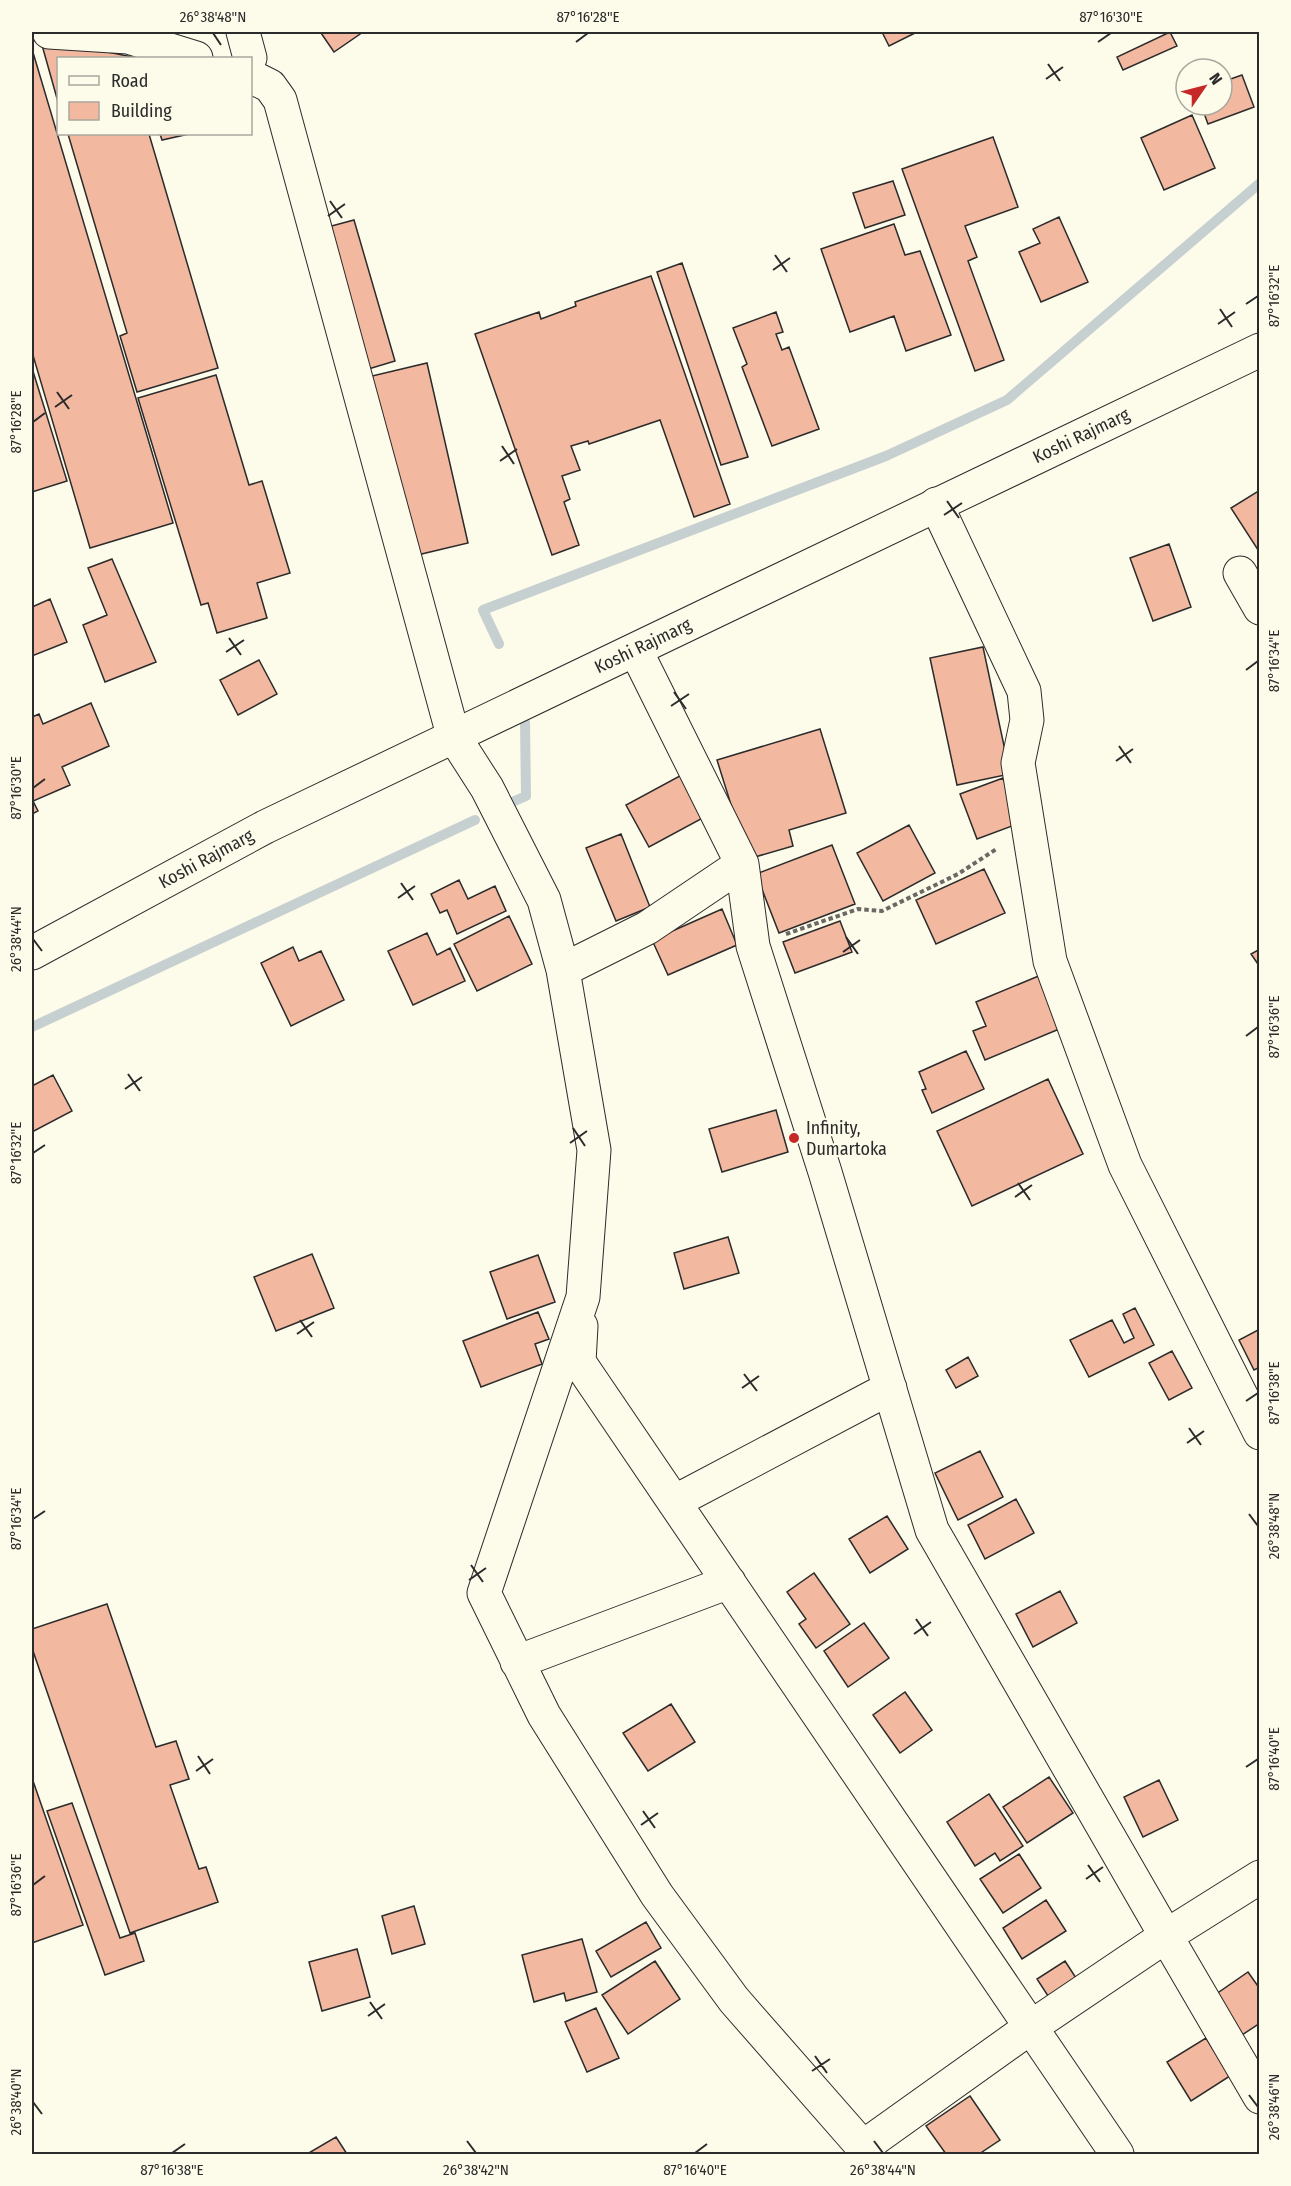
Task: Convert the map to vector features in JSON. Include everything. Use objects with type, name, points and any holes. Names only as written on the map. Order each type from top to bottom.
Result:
[{"type":"street","points":[[49,32],[128,37],[193,57]]},
{"type":"street","points":[[243,32],[249,57]]},
{"type":"street","points":[[252,69],[270,86],[280,100],[453,735],[487,788],[544,900],[563,970],[594,1150],[579,1362],[1117,2154]]},
{"type":"street","name":"Koshi Rajmarg","points":[[32,953],[265,827],[1260,350]]},
{"type":"street","points":[[936,504],[1024,691],[1026,720],[1018,764],[1050,961],[1125,1165],[1260,1432]]},
{"type":"street","points":[[1240,573],[1260,608]]},
{"type":"street","points":[[636,651],[742,864],[753,946],[825,1172],[932,1530],[1260,2097]]},
{"type":"street","points":[[563,970],[647,928],[742,864]]},
{"type":"street","points":[[583,1297],[484,1593],[544,1715],[657,1895],[734,2000],[866,2151],[1031,2027],[1166,1936],[1260,1877]]},
{"type":"street","points":[[674,1502],[890,1388]]},
{"type":"street","points":[[517,1662],[729,1582]]},
{"type":"path","points":[[753,946],[858,909],[882,911],[958,874],[989,853],[1029,834]]},
{"type":"building","points":[[363,32],[334,52],[321,33]]},
{"type":"building","points":[[882,32],[917,32],[889,46]]},
{"type":"building","points":[[1170,32],[1177,46],[1123,70],[1117,57]]},
{"type":"building","points":[[40,38],[132,57],[57,57],[57,98]]},
{"type":"building","points":[[32,49],[173,523],[90,548],[32,352]]},
{"type":"building","points":[[1242,75],[1254,107],[1234,114],[1234,78]]},
{"type":"building","points":[[1188,117],[1193,117],[1215,168],[1164,190],[1141,138]]},
{"type":"building","points":[[1205,117],[1227,117],[1208,124]]},
{"type":"building","points":[[68,135],[149,135],[218,368],[137,392],[120,336],[127,333]]},
{"type":"building","points":[[160,135],[184,135],[162,140]]},
{"type":"building","points":[[993,137],[1018,207],[965,226],[977,257],[968,261],[1004,360],[975,371],[902,169]]},
{"type":"building","points":[[893,181],[905,215],[865,228],[853,193]]},
{"type":"building","points":[[1059,217],[1088,282],[1041,302],[1019,252],[1040,243],[1033,229]]},
{"type":"building","points":[[354,220],[395,361],[365,370],[324,228]]},
{"type":"building","points":[[894,224],[905,255],[920,251],[951,335],[906,351],[894,316],[850,332],[821,249]]},
{"type":"building","points":[[682,263],[748,457],[721,465],[657,272]]},
{"type":"building","points":[[651,276],[730,504],[694,517],[660,420],[589,444],[588,441],[571,446],[580,470],[562,476],[570,499],[564,502],[579,545],[552,555],[475,334],[539,312],[541,319],[576,306],[575,302]]},
{"type":"building","points":[[776,312],[783,332],[776,334],[782,350],[789,347],[819,429],[772,446],[742,367],[747,364],[733,328]]},
{"type":"building","points":[[427,363],[468,543],[413,556],[372,376]]},
{"type":"building","points":[[32,368],[67,481],[32,492]]},
{"type":"building","points":[[216,375],[249,485],[262,481],[290,573],[257,583],[267,618],[217,633],[208,603],[201,605],[138,398]]},
{"type":"building","points":[[1260,490],[1260,553],[1231,508]]},
{"type":"building","points":[[1169,544],[1191,607],[1153,621],[1130,558]]},
{"type":"building","points":[[112,559],[156,662],[105,682],[83,625],[107,615],[88,568]]},
{"type":"building","points":[[50,599],[67,642],[32,656],[32,607]]},
{"type":"building","points":[[983,647],[1010,774],[957,785],[930,658]]},
{"type":"building","points":[[259,660],[277,694],[238,715],[220,680]]},
{"type":"building","points":[[91,703],[109,746],[62,767],[70,785],[33,801],[38,811],[32,814],[32,717],[39,714],[43,724]]},
{"type":"building","points":[[820,729],[846,813],[789,830],[793,846],[748,859],[717,760]]},
{"type":"building","points":[[689,771],[712,813],[649,847],[626,805]]},
{"type":"building","points":[[1003,778],[1020,823],[977,839],[960,794]]},
{"type":"building","points":[[909,825],[935,873],[883,901],[857,853]]},
{"type":"building","points":[[621,834],[650,907],[616,921],[586,848]]},
{"type":"building","points":[[832,845],[855,904],[779,933],[756,874]]},
{"type":"building","points":[[984,869],[1005,913],[936,944],[916,900]]},
{"type":"building","points":[[459,880],[468,899],[495,886],[506,911],[457,934],[447,910],[440,913],[431,894]]},
{"type":"building","points":[[722,909],[737,945],[668,975],[652,940]]},
{"type":"building","points":[[509,916],[532,964],[477,991],[454,944]]},
{"type":"building","points":[[840,921],[852,952],[795,973],[783,942]]},
{"type":"building","points":[[427,933],[437,955],[450,948],[465,981],[413,1005],[388,951]]},
{"type":"building","points":[[293,947],[299,961],[321,951],[344,1000],[291,1026],[261,963]]},
{"type":"building","points":[[1260,949],[1260,967],[1251,954]]},
{"type":"building","points":[[1041,975],[1064,1027],[985,1060],[973,1031],[986,1026],[976,1002]]},
{"type":"building","points":[[966,1051],[984,1089],[932,1113],[922,1090],[926,1089],[919,1072]]},
{"type":"building","points":[[53,1075],[72,1111],[32,1132],[32,1081],[34,1085]]},
{"type":"building","points":[[1048,1079],[1083,1154],[972,1206],[937,1131]]},
{"type":"building","points":[[776,1110],[788,1152],[722,1172],[709,1129]]},
{"type":"building","points":[[728,1237],[739,1273],[684,1289],[674,1253]]},
{"type":"building","points":[[312,1254],[334,1308],[276,1331],[254,1277]]},
{"type":"building","points":[[538,1255],[555,1302],[507,1319],[490,1272]]},
{"type":"building","points":[[1135,1308],[1154,1345],[1089,1377],[1070,1340],[1112,1320],[1124,1343],[1134,1338],[1123,1314]]},
{"type":"building","points":[[538,1312],[549,1339],[535,1344],[542,1364],[481,1387],[463,1341]]},
{"type":"building","points":[[1260,1329],[1260,1367],[1254,1370],[1239,1340]]},
{"type":"building","points":[[1172,1351],[1192,1388],[1169,1400],[1149,1363]]},
{"type":"building","points":[[968,1357],[978,1376],[956,1388],[946,1370]]},
{"type":"building","points":[[980,1451],[1003,1497],[958,1520],[935,1473]]},
{"type":"building","points":[[1016,1499],[1034,1533],[985,1559],[968,1525]]},
{"type":"building","points":[[887,1516],[908,1549],[870,1573],[849,1539]]},
{"type":"building","points":[[814,1573],[850,1624],[816,1648],[799,1624],[806,1619],[787,1592]]},
{"type":"building","points":[[1060,1591],[1077,1623],[1033,1647],[1016,1614]]},
{"type":"building","points":[[107,1604],[156,1747],[176,1741],[189,1779],[170,1785],[199,1869],[206,1867],[218,1902],[130,1933],[32,1648],[32,1629]]},
{"type":"building","points":[[864,1623],[889,1658],[848,1687],[824,1651]]},
{"type":"building","points":[[905,1692],[932,1730],[900,1753],[873,1715]]},
{"type":"building","points":[[671,1704],[695,1742],[648,1771],[623,1733]]},
{"type":"building","points":[[1049,1777],[1073,1813],[1027,1843],[1003,1807]]},
{"type":"building","points":[[32,1778],[83,1925],[32,1943]]},
{"type":"building","points":[[1159,1780],[1178,1820],[1143,1837],[1124,1797]]},
{"type":"building","points":[[989,1794],[1023,1846],[1000,1861],[995,1853],[975,1866],[947,1822]]},
{"type":"building","points":[[72,1803],[120,1938],[135,1933],[144,1961],[105,1975],[47,1811]]},
{"type":"building","points":[[1019,1854],[1041,1888],[1003,1913],[980,1879]]},
{"type":"building","points":[[1046,1900],[1066,1931],[1022,1959],[1003,1928]]},
{"type":"building","points":[[414,1906],[425,1944],[392,1954],[382,1916]]},
{"type":"building","points":[[646,1922],[661,1948],[611,1977],[596,1951]]},
{"type":"building","points":[[582,1939],[597,1992],[566,2001],[564,1993],[534,2002],[522,1955]]},
{"type":"building","points":[[357,1949],[370,1997],[322,2011],[309,1962]]},
{"type":"building","points":[[655,1961],[680,1999],[628,2034],[602,1995]]},
{"type":"building","points":[[1065,1961],[1078,1981],[1050,1999],[1037,1979]]},
{"type":"building","points":[[1248,1972],[1260,1989],[1260,2023],[1236,2039],[1209,1999]]},
{"type":"building","points":[[596,2008],[619,2058],[587,2072],[565,2022]]},
{"type":"building","points":[[1206,2038],[1230,2076],[1191,2101],[1167,2062]]},
{"type":"building","points":[[970,2096],[1000,2140],[979,2154],[946,2154],[926,2126]]},
{"type":"building","points":[[336,2137],[347,2154],[307,2154]]},
{"type":"waterway","points":[[499,644],[483,610],[886,456],[1007,400],[1260,183]]},
{"type":"waterway","points":[[510,803],[526,796],[525,722]]},
{"type":"waterway","points":[[32,1027],[475,820]]},
{"type":"place","name":"Infinity, Dumartoka","points":[[794,1138]]}]
